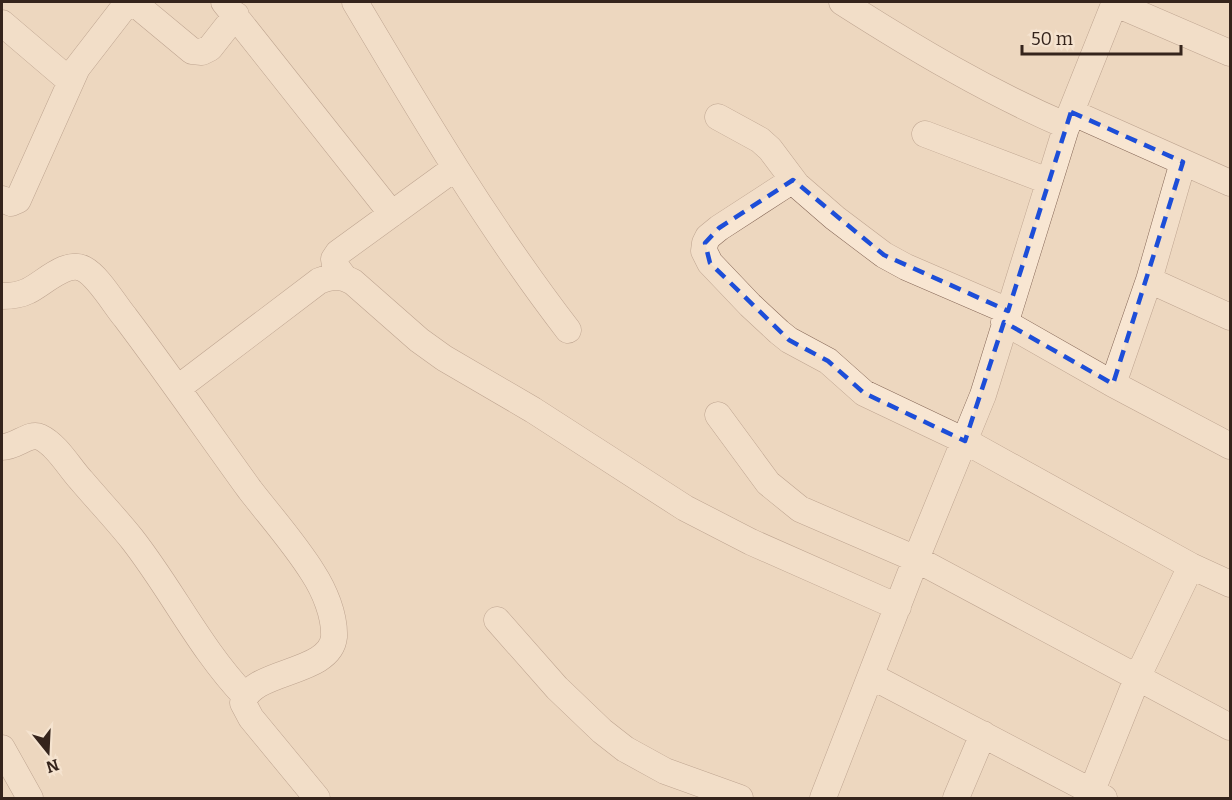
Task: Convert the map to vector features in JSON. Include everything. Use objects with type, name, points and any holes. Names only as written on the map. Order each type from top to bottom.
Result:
[{"type":"street","points":[[2,199],[12,203],[18,200],[77,68],[128,2]]},
{"type":"street","points":[[133,2],[192,51],[202,52],[210,48],[230,8],[393,214]]},
{"type":"street","points":[[355,2],[455,168],[522,271],[568,330]]},
{"type":"street","points":[[842,2],[910,45],[1022,106],[1069,119],[1183,162],[1230,183]]},
{"type":"street","points":[[823,798],[982,395],[1048,181],[1114,2],[1229,50]]},
{"type":"street","points":[[2,23],[70,81]]},
{"type":"street","points":[[718,117],[760,140],[770,149],[793,180],[835,218],[884,255],[1006,317],[1113,384],[1230,446]]},
{"type":"street","points":[[925,134],[1048,181]]},
{"type":"street","points":[[1113,384],[1149,280],[1183,162]]},
{"type":"street","points":[[344,277],[335,265],[334,259],[338,253],[455,168]]},
{"type":"street","points":[[793,180],[708,237],[704,251],[710,263],[750,305],[784,336],[828,361],[864,393],[965,441],[1191,566],[1230,584]]},
{"type":"street","points":[[2,296],[27,292],[65,269],[77,266],[86,269],[178,388],[313,572],[332,616],[334,639],[330,648],[318,658],[257,686],[244,696],[243,703],[250,718],[317,798]]},
{"type":"street","points":[[178,388],[319,281],[337,276],[344,277],[444,358],[533,410],[685,508],[751,542],[898,607]]},
{"type":"street","points":[[1149,280],[1230,317]]},
{"type":"street","points":[[718,415],[768,483],[800,509],[916,560],[1138,676],[1230,727]]},
{"type":"street","points":[[2,447],[16,445],[34,436],[46,441],[55,450],[133,540],[223,671],[244,696]]},
{"type":"street","points":[[871,676],[1095,796],[1138,676],[1191,566]]},
{"type":"street","points":[[497,620],[557,688],[602,731],[625,749],[665,771],[740,798]]},
{"type":"street","points":[[956,798],[983,734]]},
{"type":"street","points":[[2,748],[30,798]]},
{"type":"highlighted area","points":[[1071,112],[1183,162],[1113,384],[1004,322],[965,441],[864,393],[828,361],[789,340],[710,263],[705,243],[719,228],[793,180],[884,255],[1008,311]]}]
